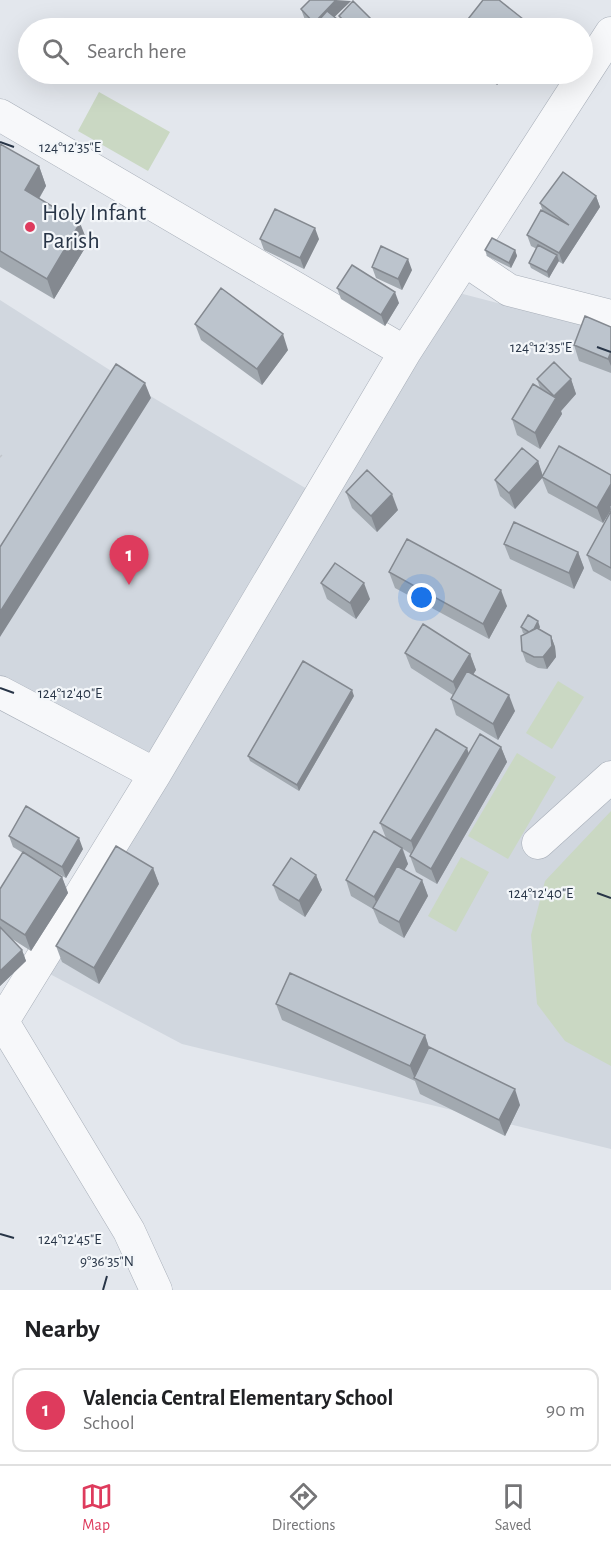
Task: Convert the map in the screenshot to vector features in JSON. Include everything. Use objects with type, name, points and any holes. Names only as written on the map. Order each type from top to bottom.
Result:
[{"type":"street","points":[[593,61],[611,33]]},
{"type":"street","points":[[156,1290],[129,1231],[1,1019],[155,774],[405,352],[579,84]]},
{"type":"street","points":[[0,115],[405,352]]},
{"type":"street","points":[[466,261],[508,290],[611,316]]},
{"type":"street","points":[[0,692],[155,774]]},
{"type":"street","points":[[538,843],[611,777]]},
{"type":"shaded area","points":[[459,293],[586,326],[611,337],[611,1149],[182,1044],[48,973]]},
{"type":"shaded area","points":[[0,300],[152,397],[312,492],[152,765],[0,678]]},
{"type":"green space","points":[[99,92],[170,132],[148,171],[78,131]]},
{"type":"green space","points":[[558,681],[584,697],[552,749],[526,733]]},
{"type":"green space","points":[[517,753],[556,777],[508,859],[468,836]]},
{"type":"green space","points":[[611,811],[611,1066],[565,1041],[537,1004],[531,935],[545,881]]},
{"type":"green space","points":[[461,857],[489,872],[456,932],[428,916]]},
{"type":"building","points":[[310,0],[336,0],[319,18],[309,18],[301,9]]},
{"type":"building","points":[[483,0],[499,0],[522,18],[469,18]]},
{"type":"building","points":[[353,1],[370,18],[341,18],[339,16]]},
{"type":"building","points":[[327,11],[336,18],[321,18]]},
{"type":"building","name":"Holy Infant Parish","points":[[0,144],[39,166],[25,190],[80,223],[47,279],[0,251]]},
{"type":"building","points":[[563,172],[596,196],[559,253],[527,235],[541,210],[569,225],[540,203]]},
{"type":"building","points":[[275,209],[315,228],[300,258],[260,239]]},
{"type":"building","points":[[492,238],[515,250],[509,263],[485,250]]},
{"type":"building","points":[[538,245],[557,255],[547,272],[529,263]]},
{"type":"building","points":[[381,246],[408,259],[398,279],[372,267]]},
{"type":"building","points":[[352,265],[395,292],[381,315],[337,288]]},
{"type":"building","points":[[221,288],[283,334],[257,369],[195,324]]},
{"type":"building","points":[[585,316],[611,327],[611,352],[608,359],[574,345]]},
{"type":"building","points":[[554,362],[571,379],[554,396],[537,379]]},
{"type":"building","points":[[116,364],[145,383],[0,612],[0,547]]},
{"type":"building","points":[[533,384],[556,398],[535,433],[512,419]]},
{"type":"building","points":[[559,446],[611,475],[611,484],[597,508],[542,477]]},
{"type":"building","points":[[522,448],[538,461],[509,493],[495,480]]},
{"type":"building","points":[[367,470],[392,494],[371,516],[346,492]]},
{"type":"building","points":[[611,511],[611,568],[587,555]]},
{"type":"building","points":[[514,522],[578,552],[569,573],[504,544]]},
{"type":"building","points":[[407,539],[501,590],[483,624],[389,572]]},
{"type":"building","points":[[335,563],[364,583],[350,603],[321,583]]},
{"type":"building","points":[[528,615],[538,621],[534,629],[529,632],[521,627]]},
{"type":"building","points":[[423,624],[470,654],[453,682],[405,653]]},
{"type":"building","points":[[537,628],[551,636],[552,646],[543,657],[534,657],[522,651],[521,636]]},
{"type":"building","points":[[303,661],[352,690],[297,785],[248,756]]},
{"type":"building","points":[[467,671],[509,695],[493,724],[451,699]]},
{"type":"building","points":[[436,729],[467,748],[411,841],[380,823]]},
{"type":"building","points":[[480,734],[501,747],[431,869],[410,856]]},
{"type":"building","points":[[26,806],[79,838],[62,867],[9,836]]},
{"type":"building","points":[[374,831],[402,848],[374,897],[346,880]]},
{"type":"building","points":[[116,846],[153,868],[94,968],[56,946]]},
{"type":"building","points":[[23,852],[62,877],[25,935],[0,919],[0,889]]},
{"type":"building","points":[[291,858],[316,875],[299,901],[273,885]]},
{"type":"building","points":[[397,866],[422,880],[399,922],[373,908]]},
{"type":"building","points":[[0,927],[22,950],[0,971]]},
{"type":"building","points":[[290,973],[425,1035],[410,1066],[276,1004]]},
{"type":"building","points":[[429,1047],[515,1089],[499,1120],[414,1078]]},
{"type":"place","name":"Holy Infant Parish","points":[[30,227]]},
{"type":"place","name":"Valencia Central Elementary School","points":[[129,585]]}]
